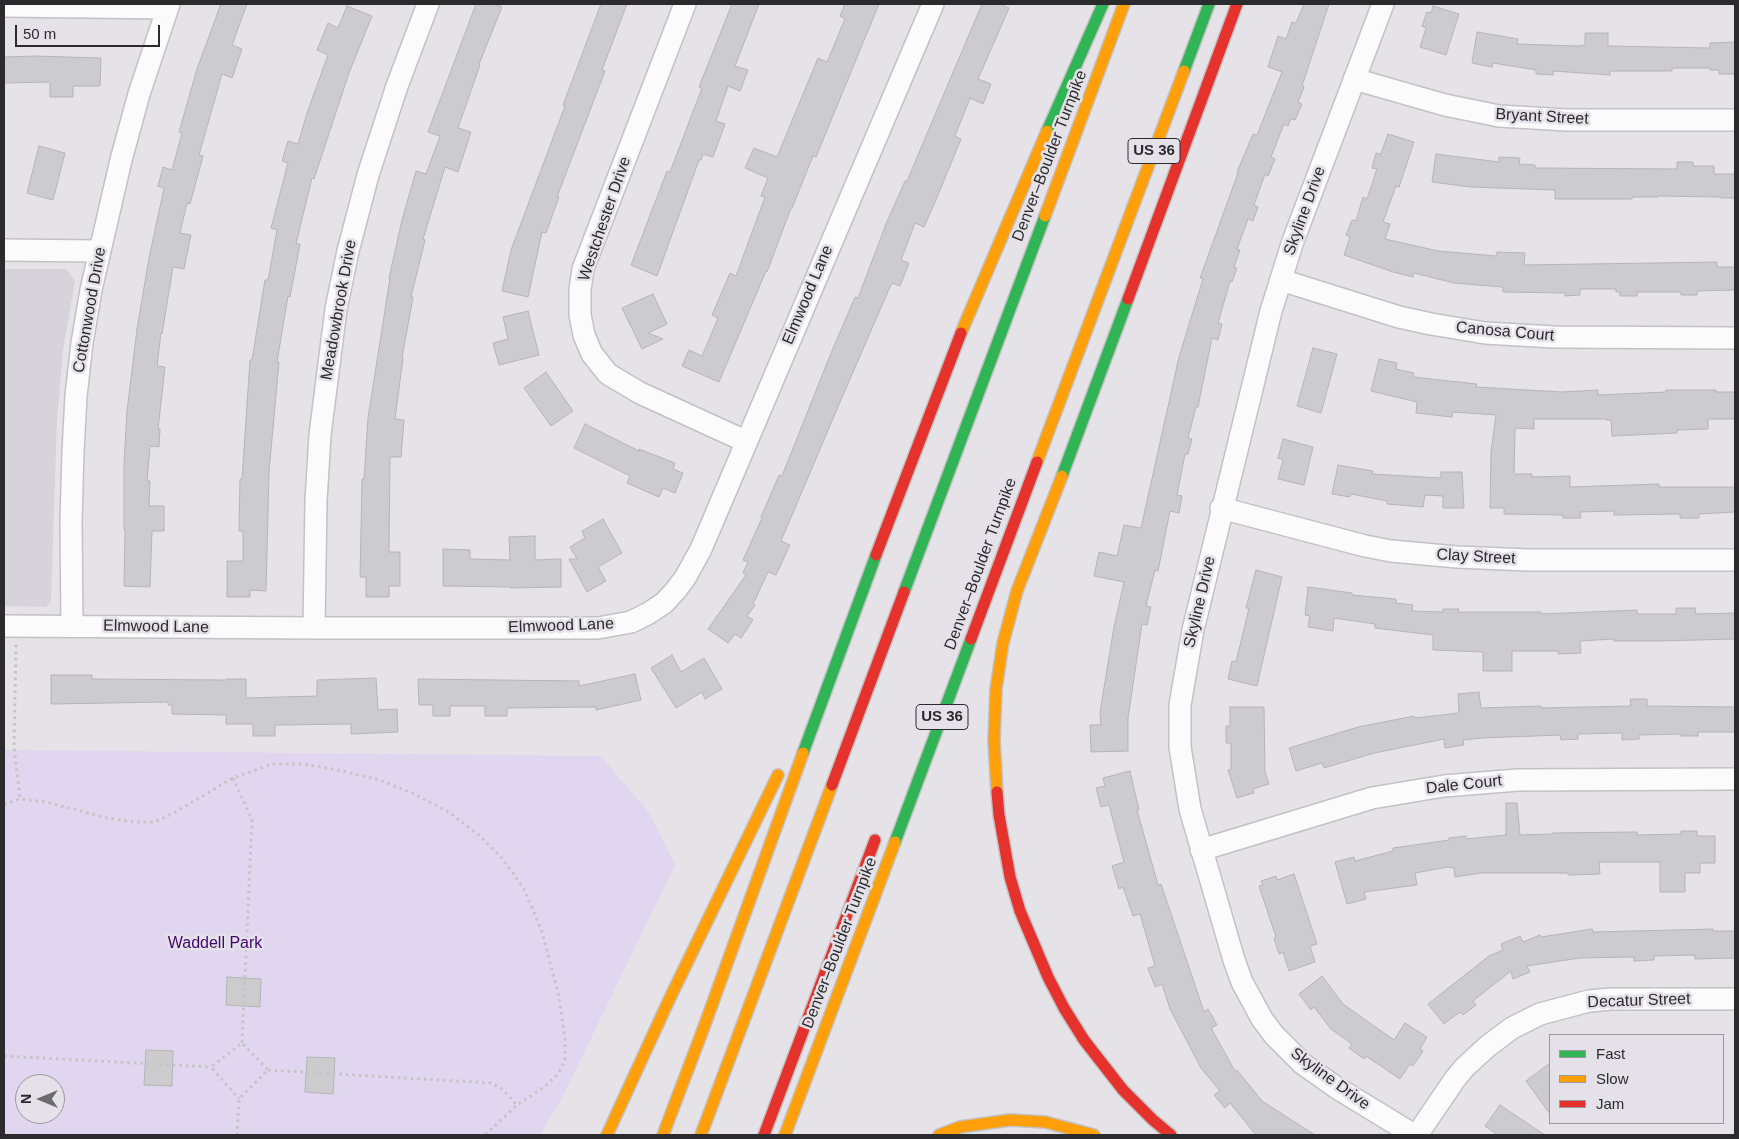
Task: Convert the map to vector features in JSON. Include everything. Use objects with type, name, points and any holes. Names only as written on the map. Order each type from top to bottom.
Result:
[{"type":"highway","points":[[663,1135],[859,598],[965,324],[1025,181],[1103,4]]},
{"type":"highway","name":"Denver–Boulder Turnpike","points":[[701,1135],[1124,4]]},
{"type":"highway","name":"Denver–Boulder Turnpike","points":[[785,1135],[1209,4]]},
{"type":"highway","points":[[1171,1135],[1123,1090],[1094,1053],[1064,1008],[1032,942],[1020,910],[1003,844],[995,771],[995,711],[1002,642],[1017,592],[1237,4]]},
{"type":"highway","points":[[1039,232],[1113,68]]},
{"type":"highway","points":[[1002,523],[1099,298]]},
{"type":"highway","points":[[802,722],[859,598]]},
{"type":"highway","points":[[607,1135],[669,1000],[782,766]]},
{"type":"highway","points":[[764,1135],[881,825]]},
{"type":"highway","points":[[745,1049],[796,882]]},
{"type":"highway","points":[[939,1135],[960,1127],[1010,1120],[1045,1122],[1094,1135]]},
{"type":"street","name":"Meadowbrook Drive","points":[[314,628],[316,501],[320,435],[336,309],[348,251],[368,175],[428,4]]},
{"type":"street","name":"Westchester Drive","points":[[685,4],[584,269],[580,290],[580,314],[584,335],[592,354],[608,374],[640,394],[745,441]]},
{"type":"street","name":"Elmwood Lane","points":[[10,626],[598,628],[631,622],[650,613],[664,603],[685,578],[701,548],[745,441],[933,4]]},
{"type":"street","name":"Skyline Drive","points":[[1383,4],[1293,241],[1271,311],[1221,508],[1193,630],[1180,705],[1180,747],[1186,791],[1201,850],[1234,960],[1242,982],[1262,1020],[1274,1035],[1304,1064],[1337,1088],[1415,1135]]},
{"type":"street","points":[[4,6],[168,6]]},
{"type":"street","name":"Cottonwood Drive","points":[[72,626],[71,521],[76,396],[82,343],[99,251],[121,160],[168,6]]},
{"type":"street","name":"Bryant Street","points":[[1354,79],[1445,105],[1508,116],[1567,120],[1735,120]]},
{"type":"street","points":[[4,250],[99,251]]},
{"type":"street","name":"Canosa Court","points":[[1281,280],[1399,317],[1485,333],[1554,337],[1735,338]]},
{"type":"street","name":"Clay Street","points":[[1221,508],[1365,546],[1391,551],[1457,558],[1735,560]]},
{"type":"street","name":"Dale Court","points":[[1201,850],[1372,798],[1444,786],[1518,780],[1735,779]]},
{"type":"street","name":"Decatur Street","points":[[1415,1135],[1465,1067],[1506,1032],[1540,1014],[1589,1001],[1612,999],[1735,999]]},
{"type":"path","points":[[10,626],[14,746],[20,799]]},
{"type":"path","points":[[4,804],[20,799],[46,802],[106,818],[134,822],[154,822],[172,814],[233,778],[272,764],[303,764],[380,780],[414,794],[450,813],[478,835],[502,858],[524,889],[542,932],[559,996],[566,1039],[565,1058],[557,1075],[544,1087],[517,1105],[485,1135]]},
{"type":"path","points":[[233,778],[252,820],[242,1042],[268,1070],[491,1083],[502,1089],[517,1105]]},
{"type":"path","points":[[4,1056],[211,1067],[242,1042]]},
{"type":"path","points":[[211,1067],[239,1099],[238,1135]]},
{"type":"path","points":[[239,1099],[268,1070]]},
{"type":"shaded area","points":[[4,269],[66,269],[75,281],[63,351],[57,418],[51,601],[46,607],[4,606]]},
{"type":"green space","name":"Waddell Park","points":[[4,750],[601,756],[650,814],[675,865],[560,1102],[540,1135],[4,1135]]},
{"type":"building","points":[[221,4],[247,4],[232,45],[242,49],[232,78],[222,74],[199,155],[203,156],[190,204],[187,203],[180,233],[191,235],[184,269],[173,267],[161,333],[157,366],[165,367],[158,429],[160,429],[159,447],[150,446],[147,481],[150,481],[149,506],[164,506],[164,531],[152,531],[150,587],[124,586],[124,464],[127,411],[137,329],[149,258],[164,188],[158,186],[163,167],[172,170],[182,133],[179,132],[197,69]]},
{"type":"building","points":[[476,4],[493,4],[502,7],[479,64],[458,128],[471,132],[458,172],[445,167],[423,239],[425,240],[411,297],[413,297],[402,358],[395,419],[404,420],[401,457],[390,457],[389,552],[400,552],[400,586],[389,586],[389,597],[366,597],[366,577],[360,577],[362,479],[364,479],[368,418],[389,278],[402,220],[416,171],[426,174],[440,136],[428,132]]},
{"type":"building","points":[[601,4],[627,4],[602,70],[605,71],[557,197],[559,197],[546,233],[542,232],[528,297],[502,291],[511,250]]},
{"type":"building","points":[[732,4],[759,4],[735,66],[748,70],[740,91],[728,86],[716,121],[725,124],[713,157],[703,154],[701,160],[699,160],[657,276],[631,265],[667,171],[670,172],[702,88],[699,87]]},
{"type":"building","points":[[845,4],[879,4],[816,157],[813,156],[767,272],[719,382],[682,366],[689,350],[702,356],[718,318],[712,315],[730,273],[736,276],[765,197],[761,196],[768,178],[745,168],[754,148],[777,157],[818,58],[827,62],[845,19],[840,16]]},
{"type":"building","points":[[982,4],[1000,4],[1009,8],[978,79],[991,84],[983,104],[970,98],[955,136],[961,139],[924,227],[915,223],[901,260],[909,263],[900,286],[892,283],[840,402],[781,541],[790,545],[776,575],[768,572],[753,604],[755,605],[747,616],[753,620],[741,638],[735,634],[728,643],[708,629],[746,575],[743,573],[748,562],[743,560],[779,475],[782,476],[829,358],[855,297],[858,298],[886,224],[905,181],[907,181]]},
{"type":"building","points":[[1304,4],[1329,4],[1302,86],[1304,87],[1298,102],[1302,104],[1295,120],[1291,119],[1288,126],[1284,124],[1271,157],[1275,159],[1268,176],[1265,174],[1254,205],[1258,207],[1253,221],[1248,219],[1237,249],[1240,250],[1234,267],[1237,268],[1232,282],[1230,281],[1218,323],[1222,324],[1218,340],[1212,338],[1198,407],[1196,407],[1188,438],[1192,439],[1188,454],[1185,454],[1177,495],[1182,496],[1179,513],[1170,511],[1158,571],[1155,570],[1146,606],[1151,607],[1147,625],[1142,624],[1128,718],[1128,751],[1091,752],[1090,725],[1101,725],[1100,712],[1114,627],[1124,582],[1094,576],[1099,552],[1117,556],[1124,525],[1141,528],[1179,357],[1203,279],[1200,278],[1237,172],[1253,134],[1257,135],[1282,72],[1268,67],[1278,36],[1286,39],[1292,22],[1296,23]]},
{"type":"building","points":[[347,6],[372,16],[349,73],[314,179],[312,178],[296,244],[300,244],[290,297],[288,296],[277,362],[279,362],[269,472],[266,591],[250,590],[250,597],[227,597],[227,561],[243,561],[243,531],[239,531],[240,479],[242,479],[250,360],[252,360],[265,280],[268,280],[277,230],[271,228],[288,163],[282,161],[288,141],[298,144],[328,55],[317,50],[328,23],[338,28]]},
{"type":"building","points":[[1433,6],[1459,14],[1446,55],[1420,47],[1426,28],[1422,26],[1427,12],[1431,13]]},
{"type":"building","points":[[1477,32],[1518,39],[1517,44],[1579,46],[1585,45],[1585,33],[1608,33],[1608,46],[1710,48],[1710,43],[1735,42],[1735,70],[1734,74],[1719,74],[1719,70],[1710,70],[1710,68],[1672,68],[1672,71],[1610,71],[1610,75],[1553,71],[1553,75],[1536,74],[1536,70],[1493,63],[1492,67],[1472,63]]},
{"type":"building","points":[[4,57],[101,58],[100,86],[73,86],[73,97],[50,97],[50,82],[4,83]]},
{"type":"building","points":[[1388,134],[1414,142],[1399,187],[1396,186],[1383,222],[1390,224],[1385,239],[1438,251],[1496,256],[1497,252],[1525,253],[1524,265],[1717,262],[1717,267],[1735,267],[1735,290],[1697,291],[1697,295],[1681,295],[1681,292],[1637,292],[1637,296],[1620,296],[1620,292],[1616,292],[1616,289],[1580,289],[1580,295],[1565,296],[1565,293],[1503,292],[1503,287],[1454,283],[1414,273],[1413,277],[1344,255],[1350,237],[1346,235],[1352,220],[1356,221],[1363,197],[1367,199],[1377,169],[1372,168],[1376,153],[1381,154]]},
{"type":"building","points":[[39,146],[65,153],[53,200],[27,193]]},
{"type":"building","points":[[1436,154],[1499,162],[1499,157],[1520,158],[1519,164],[1535,165],[1535,168],[1677,169],[1677,162],[1693,162],[1693,166],[1714,166],[1714,174],[1735,174],[1735,198],[1658,196],[1632,197],[1632,199],[1555,199],[1555,190],[1470,187],[1432,182]]},
{"type":"building","points":[[653,294],[667,324],[648,333],[663,339],[642,349],[622,308]]},
{"type":"building","points":[[528,311],[539,355],[499,365],[493,343],[508,339],[503,317]]},
{"type":"building","points":[[1313,348],[1337,354],[1321,413],[1297,406]]},
{"type":"building","points":[[1379,359],[1397,363],[1396,369],[1414,373],[1413,377],[1477,384],[1476,387],[1562,392],[1598,390],[1598,395],[1666,392],[1666,390],[1735,392],[1735,419],[1708,419],[1708,429],[1677,430],[1677,433],[1612,436],[1611,420],[1534,419],[1534,429],[1515,428],[1514,474],[1532,474],[1532,477],[1570,476],[1570,487],[1659,484],[1659,487],[1735,487],[1735,512],[1699,514],[1699,518],[1680,518],[1680,514],[1614,515],[1614,511],[1580,512],[1581,518],[1563,518],[1563,515],[1504,514],[1504,508],[1490,508],[1491,452],[1496,415],[1453,412],[1452,417],[1416,413],[1417,402],[1371,391]]},
{"type":"building","points":[[546,372],[573,411],[551,426],[524,388]]},
{"type":"building","points":[[585,424],[639,451],[639,449],[675,463],[673,469],[683,473],[675,493],[663,488],[659,497],[627,483],[630,476],[574,448]]},
{"type":"building","points":[[1283,439],[1313,447],[1304,485],[1278,479],[1283,460],[1278,458]]},
{"type":"building","points":[[1338,465],[1373,471],[1372,474],[1441,478],[1441,472],[1462,472],[1464,508],[1443,508],[1443,496],[1425,495],[1423,507],[1387,504],[1387,501],[1351,494],[1350,497],[1332,494]]},
{"type":"building","points":[[603,519],[622,553],[598,567],[606,581],[587,592],[569,559],[577,559],[570,547],[585,538],[582,531]]},
{"type":"building","points":[[535,536],[535,560],[561,559],[561,587],[443,586],[443,549],[470,550],[470,559],[510,560],[509,537]]},
{"type":"building","points":[[1256,570],[1282,577],[1257,686],[1228,679],[1232,661],[1236,662],[1249,608],[1246,608]]},
{"type":"building","points":[[1308,587],[1352,593],[1352,595],[1396,599],[1396,603],[1413,605],[1412,611],[1443,612],[1443,609],[1459,609],[1458,612],[1541,612],[1541,614],[1637,610],[1637,614],[1676,614],[1676,608],[1695,608],[1696,614],[1735,613],[1735,639],[1614,641],[1614,639],[1580,641],[1581,653],[1558,654],[1558,651],[1512,651],[1512,671],[1483,671],[1483,652],[1433,650],[1433,635],[1375,628],[1375,624],[1334,618],[1333,631],[1308,627],[1310,616],[1305,615]]},
{"type":"building","points":[[672,655],[681,672],[704,658],[722,689],[705,699],[702,692],[676,708],[651,668]]},
{"type":"building","points":[[635,674],[641,700],[596,710],[596,707],[507,708],[507,716],[485,716],[485,706],[450,706],[450,716],[433,716],[433,705],[419,705],[418,679],[579,681],[579,686]]},
{"type":"building","points":[[51,675],[92,675],[92,679],[246,679],[246,698],[317,696],[317,680],[376,678],[378,710],[397,709],[398,732],[351,734],[351,724],[275,725],[275,736],[253,736],[253,724],[226,724],[226,715],[172,714],[172,705],[168,705],[168,702],[51,704]]},
{"type":"building","points":[[1479,692],[1481,708],[1631,706],[1630,699],[1647,699],[1647,706],[1735,707],[1735,732],[1698,732],[1698,736],[1681,736],[1681,734],[1639,735],[1639,739],[1622,740],[1622,733],[1578,734],[1578,739],[1561,740],[1560,735],[1483,738],[1463,740],[1464,745],[1445,748],[1444,739],[1374,753],[1324,768],[1322,763],[1296,771],[1289,748],[1358,727],[1414,716],[1415,718],[1459,713],[1458,694]]},
{"type":"building","points":[[1230,707],[1264,707],[1265,772],[1269,784],[1253,789],[1254,793],[1237,798],[1228,770],[1231,769],[1231,743],[1226,743],[1226,726],[1230,726]]},
{"type":"building","points":[[1130,771],[1139,810],[1137,810],[1158,885],[1161,884],[1204,1012],[1208,1009],[1217,1025],[1211,1028],[1235,1071],[1237,1070],[1262,1101],[1315,1135],[1256,1135],[1230,1103],[1225,1108],[1214,1095],[1220,1091],[1201,1068],[1170,1009],[1162,984],[1155,987],[1148,968],[1155,966],[1140,914],[1133,916],[1123,887],[1119,889],[1112,866],[1124,862],[1109,805],[1101,807],[1096,788],[1105,786],[1103,778]]},
{"type":"building","points":[[1506,803],[1517,803],[1520,835],[1637,832],[1637,835],[1681,834],[1681,831],[1697,831],[1697,836],[1715,836],[1715,863],[1700,863],[1700,873],[1685,873],[1685,892],[1660,892],[1660,862],[1599,862],[1600,874],[1568,875],[1568,873],[1481,873],[1455,877],[1454,868],[1448,867],[1415,873],[1417,885],[1364,892],[1366,899],[1347,904],[1335,862],[1354,857],[1355,861],[1393,851],[1393,848],[1449,840],[1449,838],[1466,836],[1466,839],[1506,835]]},
{"type":"building","points":[[1294,874],[1317,944],[1310,946],[1315,962],[1289,971],[1283,952],[1279,954],[1274,938],[1276,937],[1259,886],[1263,885],[1261,881],[1276,876],[1277,880]]},
{"type":"building","points":[[1592,929],[1593,932],[1713,929],[1713,931],[1735,931],[1735,958],[1695,959],[1695,955],[1654,956],[1654,960],[1634,961],[1634,957],[1580,958],[1527,966],[1530,972],[1513,979],[1511,971],[1473,1001],[1476,1005],[1463,1015],[1460,1012],[1444,1024],[1428,1004],[1489,956],[1503,950],[1501,944],[1520,936],[1523,942],[1540,935],[1541,937]]},
{"type":"building","points":[[1322,976],[1343,1004],[1394,1040],[1405,1023],[1427,1037],[1420,1049],[1423,1051],[1413,1066],[1410,1064],[1400,1079],[1366,1056],[1364,1059],[1349,1048],[1352,1044],[1331,1029],[1314,1007],[1311,1010],[1299,994]]},
{"type":"building","points":[[227,977],[261,979],[260,1007],[226,1005]]},
{"type":"building","points":[[146,1050],[173,1051],[172,1086],[144,1085]]},
{"type":"building","points":[[307,1057],[335,1058],[333,1094],[305,1092]]},
{"type":"building","points":[[1549,1064],[1549,1113],[1526,1081]]},
{"type":"building","points":[[1500,1105],[1545,1135],[1498,1135],[1485,1126]]},
{"type":"traffic: fast","points":[[1047,131],[1103,4]]},
{"type":"traffic: fast","points":[[1184,71],[1209,4]]},
{"type":"traffic: fast","points":[[904,592],[1045,216]]},
{"type":"traffic: fast","points":[[1062,476],[1128,299]]},
{"type":"traffic: fast","points":[[803,753],[876,555]]},
{"type":"traffic: fast","points":[[895,842],[971,639]]},
{"type":"traffic: slow","points":[[1045,216],[1124,4]]},
{"type":"traffic: slow","points":[[1037,462],[1184,71]]},
{"type":"traffic: slow","points":[[961,333],[1047,131]]},
{"type":"traffic: slow","points":[[997,792],[994,740],[996,689],[1003,643],[1017,591],[1062,476]]},
{"type":"traffic: slow","points":[[663,1135],[803,753]]},
{"type":"traffic: slow","points":[[607,1135],[669,1000],[778,775]]},
{"type":"traffic: slow","points":[[701,1135],[832,785]]},
{"type":"traffic: slow","points":[[785,1135],[895,842]]},
{"type":"traffic: slow","points":[[939,1135],[960,1127],[1010,1120],[1045,1122],[1094,1135]]},
{"type":"traffic: jam","points":[[1128,299],[1237,4]]},
{"type":"traffic: jam","points":[[876,555],[961,333]]},
{"type":"traffic: jam","points":[[971,639],[1037,462]]},
{"type":"traffic: jam","points":[[832,785],[904,592]]},
{"type":"traffic: jam","points":[[997,792],[999,815],[1010,877],[1020,911],[1048,977],[1084,1040],[1123,1090],[1171,1135]]},
{"type":"traffic: jam","points":[[764,1135],[875,840]]}]
